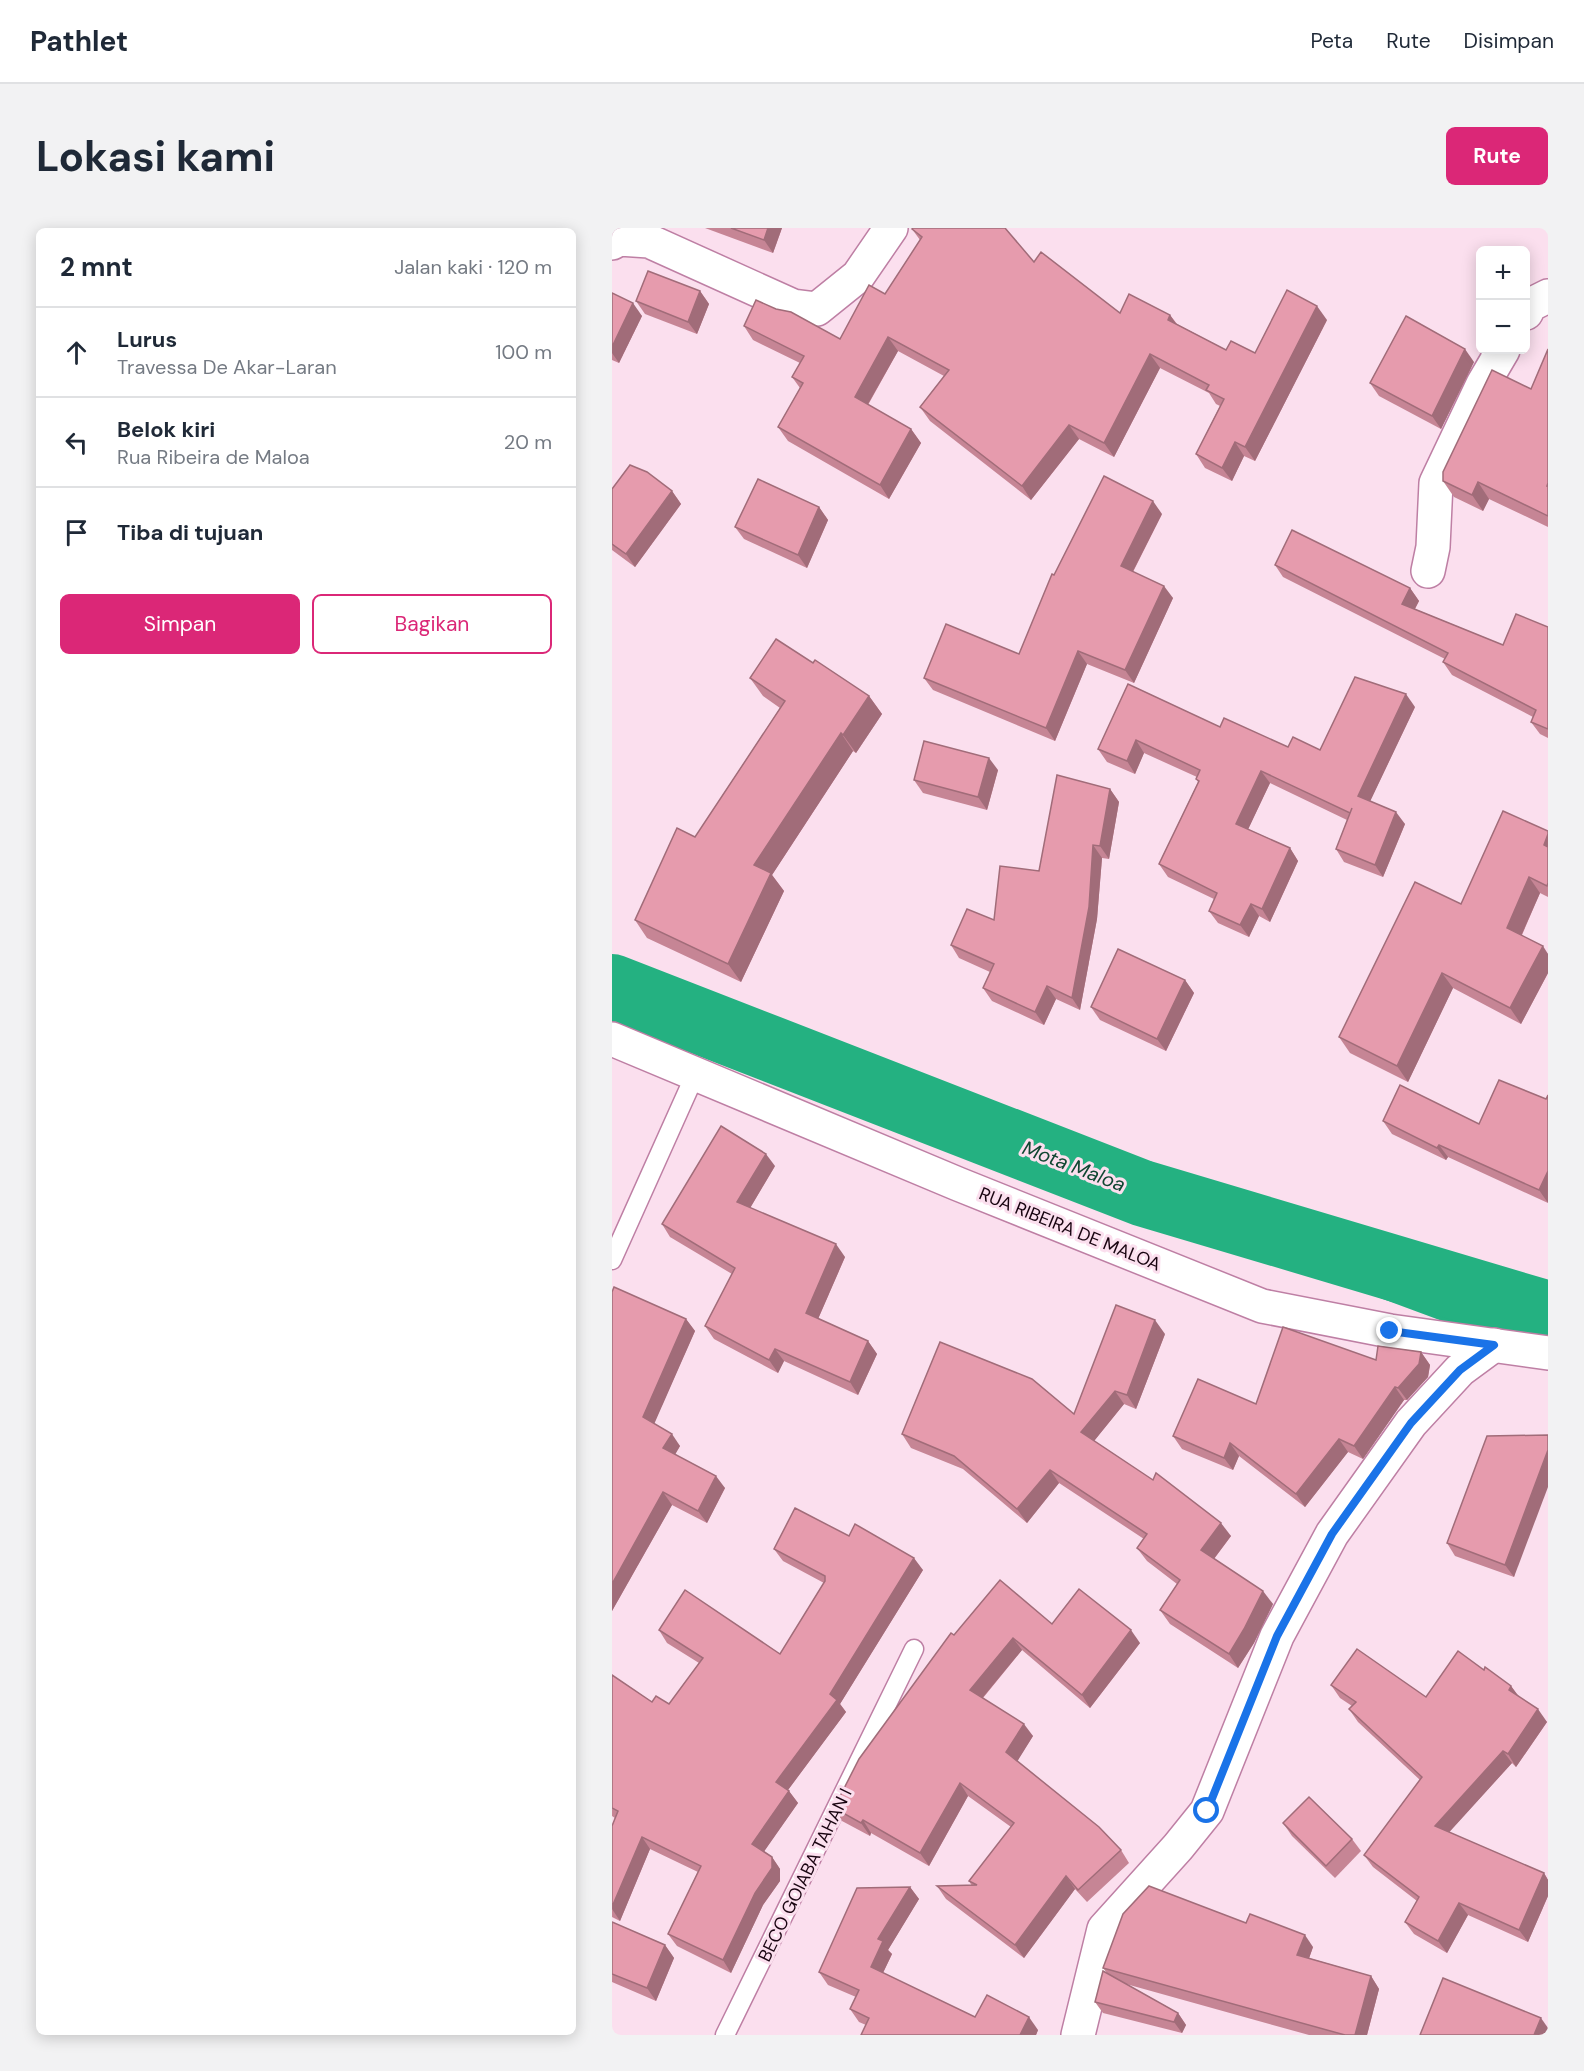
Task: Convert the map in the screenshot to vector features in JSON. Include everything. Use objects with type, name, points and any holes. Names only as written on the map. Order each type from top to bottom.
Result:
[{"type":"street","points":[[612,243],[619,239],[649,241],[793,306],[817,309],[858,276],[891,228]]},
{"type":"street","points":[[1530,304],[1548,296]]},
{"type":"street","points":[[1428,571],[1433,547],[1436,483],[1483,384],[1501,354]]},
{"type":"street","name":"RUA RIBEIRA DE MALOA","points":[[612,1039],[1262,1306],[1390,1331],[1548,1353]]},
{"type":"street","points":[[1077,2035],[1104,1929],[1207,1811],[1277,1636],[1332,1534],[1411,1423],[1460,1370],[1494,1345]]},
{"type":"lane","points":[[612,1260],[695,1075]]},
{"type":"lane","name":"BECO GOIABA TAHAN I","points":[[725,2035],[914,1649]]},
{"type":"building","points":[[731,228],[768,228],[764,240]]},
{"type":"building","points":[[913,228],[1005,228],[1034,262],[1041,252],[1120,313],[1129,294],[1170,315],[1168,320],[1226,350],[1231,341],[1255,353],[1287,290],[1317,306],[1245,447],[1235,442],[1222,468],[1196,454],[1224,399],[1206,390],[1209,385],[1150,354],[1104,443],[1069,425],[1022,486],[920,407],[949,370],[888,337],[855,397],[911,429],[880,485],[778,427],[803,383],[792,377],[804,356],[744,326],[756,300],[776,309],[791,312],[840,339],[869,285],[885,294],[922,237]]},
{"type":"building","points":[[648,271],[700,291],[688,322],[636,301]]},
{"type":"building","points":[[612,293],[633,303],[612,347]]},
{"type":"building","points":[[1406,316],[1465,349],[1432,416],[1370,383]]},
{"type":"building","points":[[1548,349],[1548,516],[1478,482],[1472,495],[1443,481],[1443,472],[1492,370],[1531,389]]},
{"type":"building","points":[[630,465],[647,472],[672,491],[626,554],[612,544],[612,489]]},
{"type":"building","points":[[1104,476],[1153,501],[1121,566],[1164,586],[1125,670],[1078,651],[1046,728],[924,678],[946,624],[1019,654],[1052,574],[1054,575]]},
{"type":"building","points":[[758,479],[819,507],[798,555],[735,527]]},
{"type":"building","points":[[1292,530],[1410,588],[1402,604],[1503,645],[1516,614],[1548,627],[1548,729],[1531,722],[1536,710],[1443,662],[1448,653],[1275,565]]},
{"type":"building","points":[[776,639],[813,663],[815,660],[869,696],[843,735],[841,733],[754,865],[771,873],[728,964],[635,920],[677,828],[695,837],[785,701],[750,678]]},
{"type":"building","points":[[1355,677],[1406,694],[1358,796],[1396,812],[1375,865],[1336,849],[1352,808],[1350,813],[1261,771],[1236,824],[1290,848],[1262,909],[1251,904],[1240,925],[1209,911],[1217,893],[1159,864],[1199,781],[1196,779],[1200,770],[1136,740],[1127,761],[1098,749],[1128,684],[1220,727],[1224,718],[1288,747],[1293,737],[1320,750]]},
{"type":"building","points":[[924,741],[989,758],[978,797],[914,780]]},
{"type":"building","points":[[1057,775],[1110,789],[1100,846],[1093,845],[1089,907],[1072,998],[1047,986],[1035,1012],[983,988],[994,964],[951,945],[967,909],[994,920],[1000,866],[1039,871]]},
{"type":"building","points":[[1503,811],[1548,831],[1544,845],[1548,847],[1547,886],[1529,877],[1507,928],[1543,946],[1510,1008],[1442,973],[1397,1066],[1339,1037],[1415,882],[1461,904]]},
{"type":"building","points":[[1118,949],[1185,980],[1157,1039],[1091,1007]]},
{"type":"building","points":[[1499,1080],[1546,1099],[1548,1095],[1548,1171],[1539,1190],[1439,1145],[1437,1148],[1383,1121],[1400,1085],[1479,1124]]},
{"type":"building","points":[[721,1126],[766,1154],[737,1202],[836,1244],[806,1313],[868,1341],[850,1382],[775,1349],[769,1360],[705,1326],[735,1268],[662,1224]]},
{"type":"building","points":[[614,1287],[686,1319],[643,1417],[672,1434],[663,1448],[716,1476],[698,1511],[663,1492],[612,1584],[612,1292]]},
{"type":"building","points":[[1116,1305],[1155,1320],[1127,1395],[1115,1391],[1081,1432],[1153,1480],[1156,1473],[1221,1523],[1201,1550],[1263,1591],[1229,1654],[1160,1610],[1180,1580],[1137,1548],[1147,1534],[1050,1470],[1017,1509],[954,1456],[902,1434],[940,1342],[1032,1379],[1074,1414]]},
{"type":"building","points":[[1283,1327],[1376,1360],[1378,1346],[1421,1352],[1419,1364],[1398,1388],[1395,1387],[1354,1446],[1339,1439],[1296,1494],[1230,1443],[1224,1458],[1173,1436],[1198,1379],[1256,1404]]},
{"type":"building","points":[[1548,1435],[1548,1450],[1505,1565],[1447,1543],[1487,1436]]},
{"type":"building","points":[[795,1508],[849,1536],[855,1524],[914,1558],[830,1694],[837,1700],[776,1782],[789,1791],[752,1844],[772,1857],[772,1868],[755,1893],[723,1960],[668,1934],[701,1866],[642,1837],[612,1907],[612,1826],[618,1811],[612,1808],[612,1675],[652,1702],[656,1696],[669,1704],[703,1658],[659,1630],[685,1590],[780,1654],[825,1581],[825,1576],[774,1549]]},
{"type":"building","points":[[1000,1580],[1052,1624],[1079,1589],[1131,1630],[1082,1695],[1013,1638],[970,1690],[1024,1724],[1006,1752],[1099,1827],[1121,1850],[1078,1890],[1066,1876],[1015,1945],[937,1886],[977,1885],[969,1881],[1014,1823],[960,1783],[920,1853],[863,1820],[861,1823],[834,1808],[859,1759],[951,1633],[954,1635]]},
{"type":"building","points":[[1357,1649],[1426,1697],[1458,1651],[1484,1670],[1485,1667],[1511,1686],[1509,1690],[1538,1709],[1508,1754],[1503,1751],[1435,1826],[1544,1873],[1519,1930],[1459,1903],[1438,1941],[1405,1922],[1419,1897],[1364,1855],[1422,1777],[1349,1709],[1356,1702],[1331,1685]]},
{"type":"building","points":[[1309,1797],[1352,1839],[1326,1866],[1283,1823]]},
{"type":"building","points":[[1149,1886],[1246,1923],[1250,1914],[1305,1935],[1297,1955],[1371,1976],[1355,2035],[1345,2035],[1103,1968],[1123,1914]]},
{"type":"building","points":[[910,1887],[878,1939],[883,1941],[871,1967],[975,2017],[987,1995],[1029,2017],[1020,2035],[861,2035],[869,2018],[850,2009],[859,1990],[819,1972],[857,1888]]},
{"type":"building","points":[[612,1922],[665,1945],[647,1988],[612,1974]]},
{"type":"building","points":[[1103,1971],[1178,2013],[1174,2022],[1095,2002]]},
{"type":"building","points":[[1443,1978],[1541,2018],[1534,2035],[1420,2035]]},
{"type":"waterway","name":"Mota Maloa","points":[[612,987],[1142,1193],[1548,1314]]},
{"type":"waterway","points":[[612,1008],[1481,1330]]},
{"type":"route","points":[[1207,1811],[1277,1636],[1332,1534],[1411,1423],[1460,1370],[1494,1345],[1390,1331]]}]
